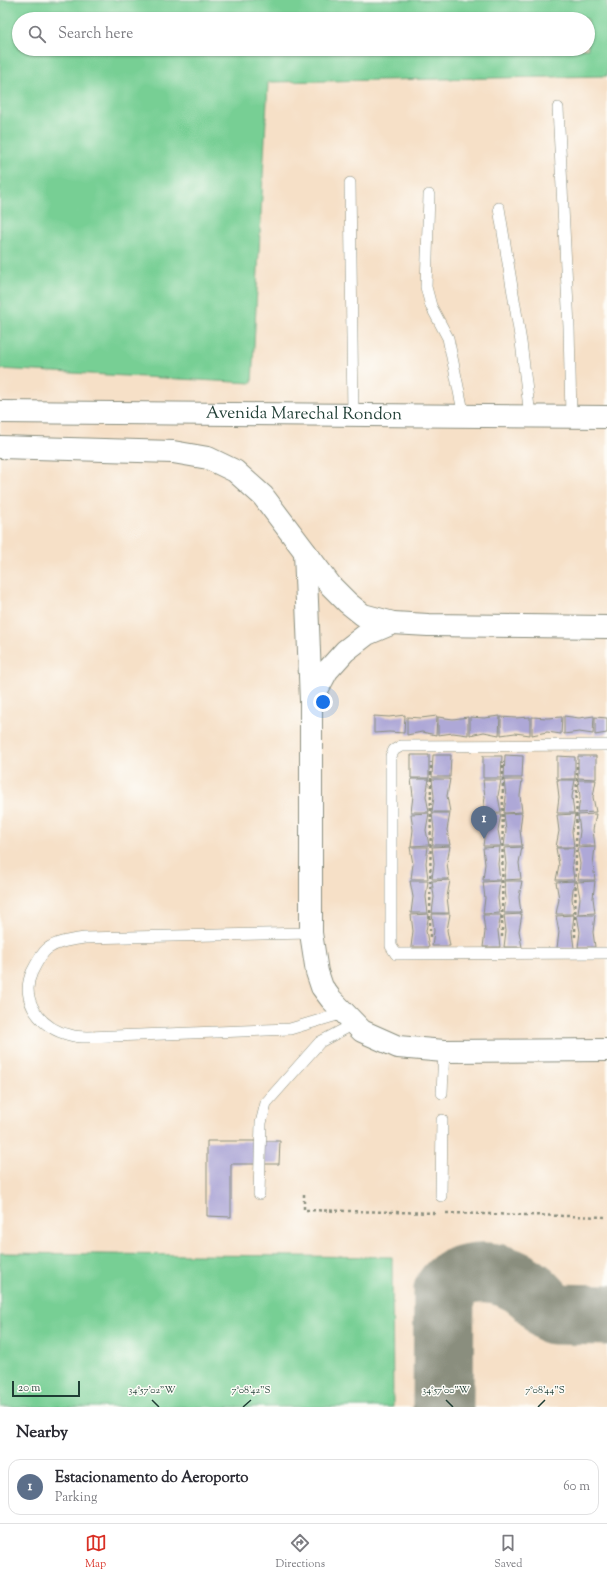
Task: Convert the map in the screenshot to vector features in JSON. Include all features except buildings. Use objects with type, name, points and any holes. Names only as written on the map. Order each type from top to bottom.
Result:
[{"type":"main road","name":"Avenida Marechal Rondon","points":[[0,412],[607,417]]},
{"type":"main road","points":[[0,447],[173,452],[208,458],[235,471],[263,496],[286,524],[331,586],[363,615],[393,623],[428,625],[607,627]]},
{"type":"main road","points":[[305,552],[311,701],[311,933],[317,972],[322,987],[349,1019],[362,1031],[398,1047],[444,1051],[607,1050]]},
{"type":"main road","points":[[311,701],[327,671],[345,651],[367,634],[393,623]]},
{"type":"lane","points":[[558,108],[569,327],[571,417]]},
{"type":"lane","points":[[350,183],[352,415]]},
{"type":"lane","points":[[429,195],[426,288],[431,306],[448,338],[464,416]]},
{"type":"lane","points":[[499,208],[521,342],[530,416]]},
{"type":"lane","points":[[607,745],[401,746],[394,750],[391,756],[391,946],[396,954],[607,953]]},
{"type":"lane","points":[[311,933],[85,938],[63,941],[47,949],[35,964],[29,979],[28,995],[32,1008],[42,1021],[54,1029],[69,1035],[88,1037],[290,1029],[349,1019]]},
{"type":"lane","points":[[259,1194],[261,1123],[266,1103],[320,1042],[349,1019]]},
{"type":"lane","points":[[442,1093],[444,1051]]},
{"type":"lane","points":[[441,1196],[442,1120]]},
{"type":"path","points":[[502,954],[503,745]]},
{"type":"path","points":[[575,953],[577,745]]},
{"type":"path","points":[[430,954],[431,746]]},
{"type":"green space","points":[[0,0],[607,0],[607,76],[268,82],[252,383],[0,369]]},
{"type":"green space","points":[[0,1253],[392,1257],[393,1407],[0,1407]]},
{"type":"taxiway","points":[[443,1407],[444,1290],[449,1283],[458,1277],[470,1274],[486,1273],[510,1278],[531,1291],[553,1314],[607,1315]]},
{"type":"place","name":"Estacionamento do Aeroporto","points":[[484,839]]}]
